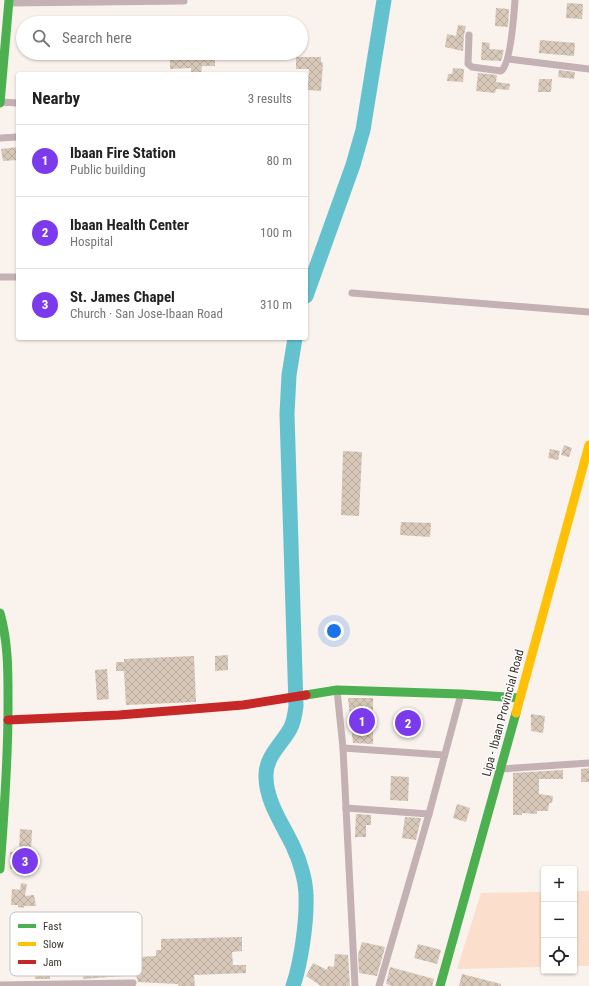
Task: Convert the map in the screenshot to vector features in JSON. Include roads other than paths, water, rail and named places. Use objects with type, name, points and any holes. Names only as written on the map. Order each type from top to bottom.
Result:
[{"type":"main road","points":[[0,102],[9,1]]},
{"type":"main road","name":"Lipa - Ibaan Provincial Road","points":[[440,986],[589,445]]},
{"type":"main road","points":[[0,613],[6,641],[8,720],[4,771],[0,869]]},
{"type":"main road","points":[[8,720],[119,715],[243,706],[337,690],[461,694],[519,698]]},
{"type":"street","points":[[469,35],[468,64],[472,67],[501,71],[504,70],[508,59],[515,0]]},
{"type":"street","points":[[9,1],[184,1]]},
{"type":"street","points":[[508,59],[589,70]]},
{"type":"street","points":[[0,102],[16,103]]},
{"type":"street","points":[[0,138],[16,137]]},
{"type":"street","points":[[0,278],[16,277]]},
{"type":"street","points":[[352,293],[589,312]]},
{"type":"street","points":[[337,690],[343,748],[355,986]]},
{"type":"street","points":[[379,986],[429,814],[461,694]]},
{"type":"street","points":[[343,748],[444,755]]},
{"type":"street","points":[[501,768],[589,763]]},
{"type":"street","points":[[346,808],[429,814]]},
{"type":"street","points":[[0,985],[134,984]]},
{"type":"waterway","points":[[308,290],[353,165],[363,130],[384,0]]},
{"type":"waterway","points":[[293,986],[301,954],[306,906],[306,890],[296,852],[272,804],[267,786],[266,770],[271,757],[291,726],[296,706],[287,414],[289,375],[295,340]]},
{"type":"place","name":"Ibaan Fire Station","points":[[362,721]]},
{"type":"place","name":"Ibaan Health Center","points":[[408,723]]},
{"type":"place","name":"St. James Chapel","points":[[25,861]]}]
